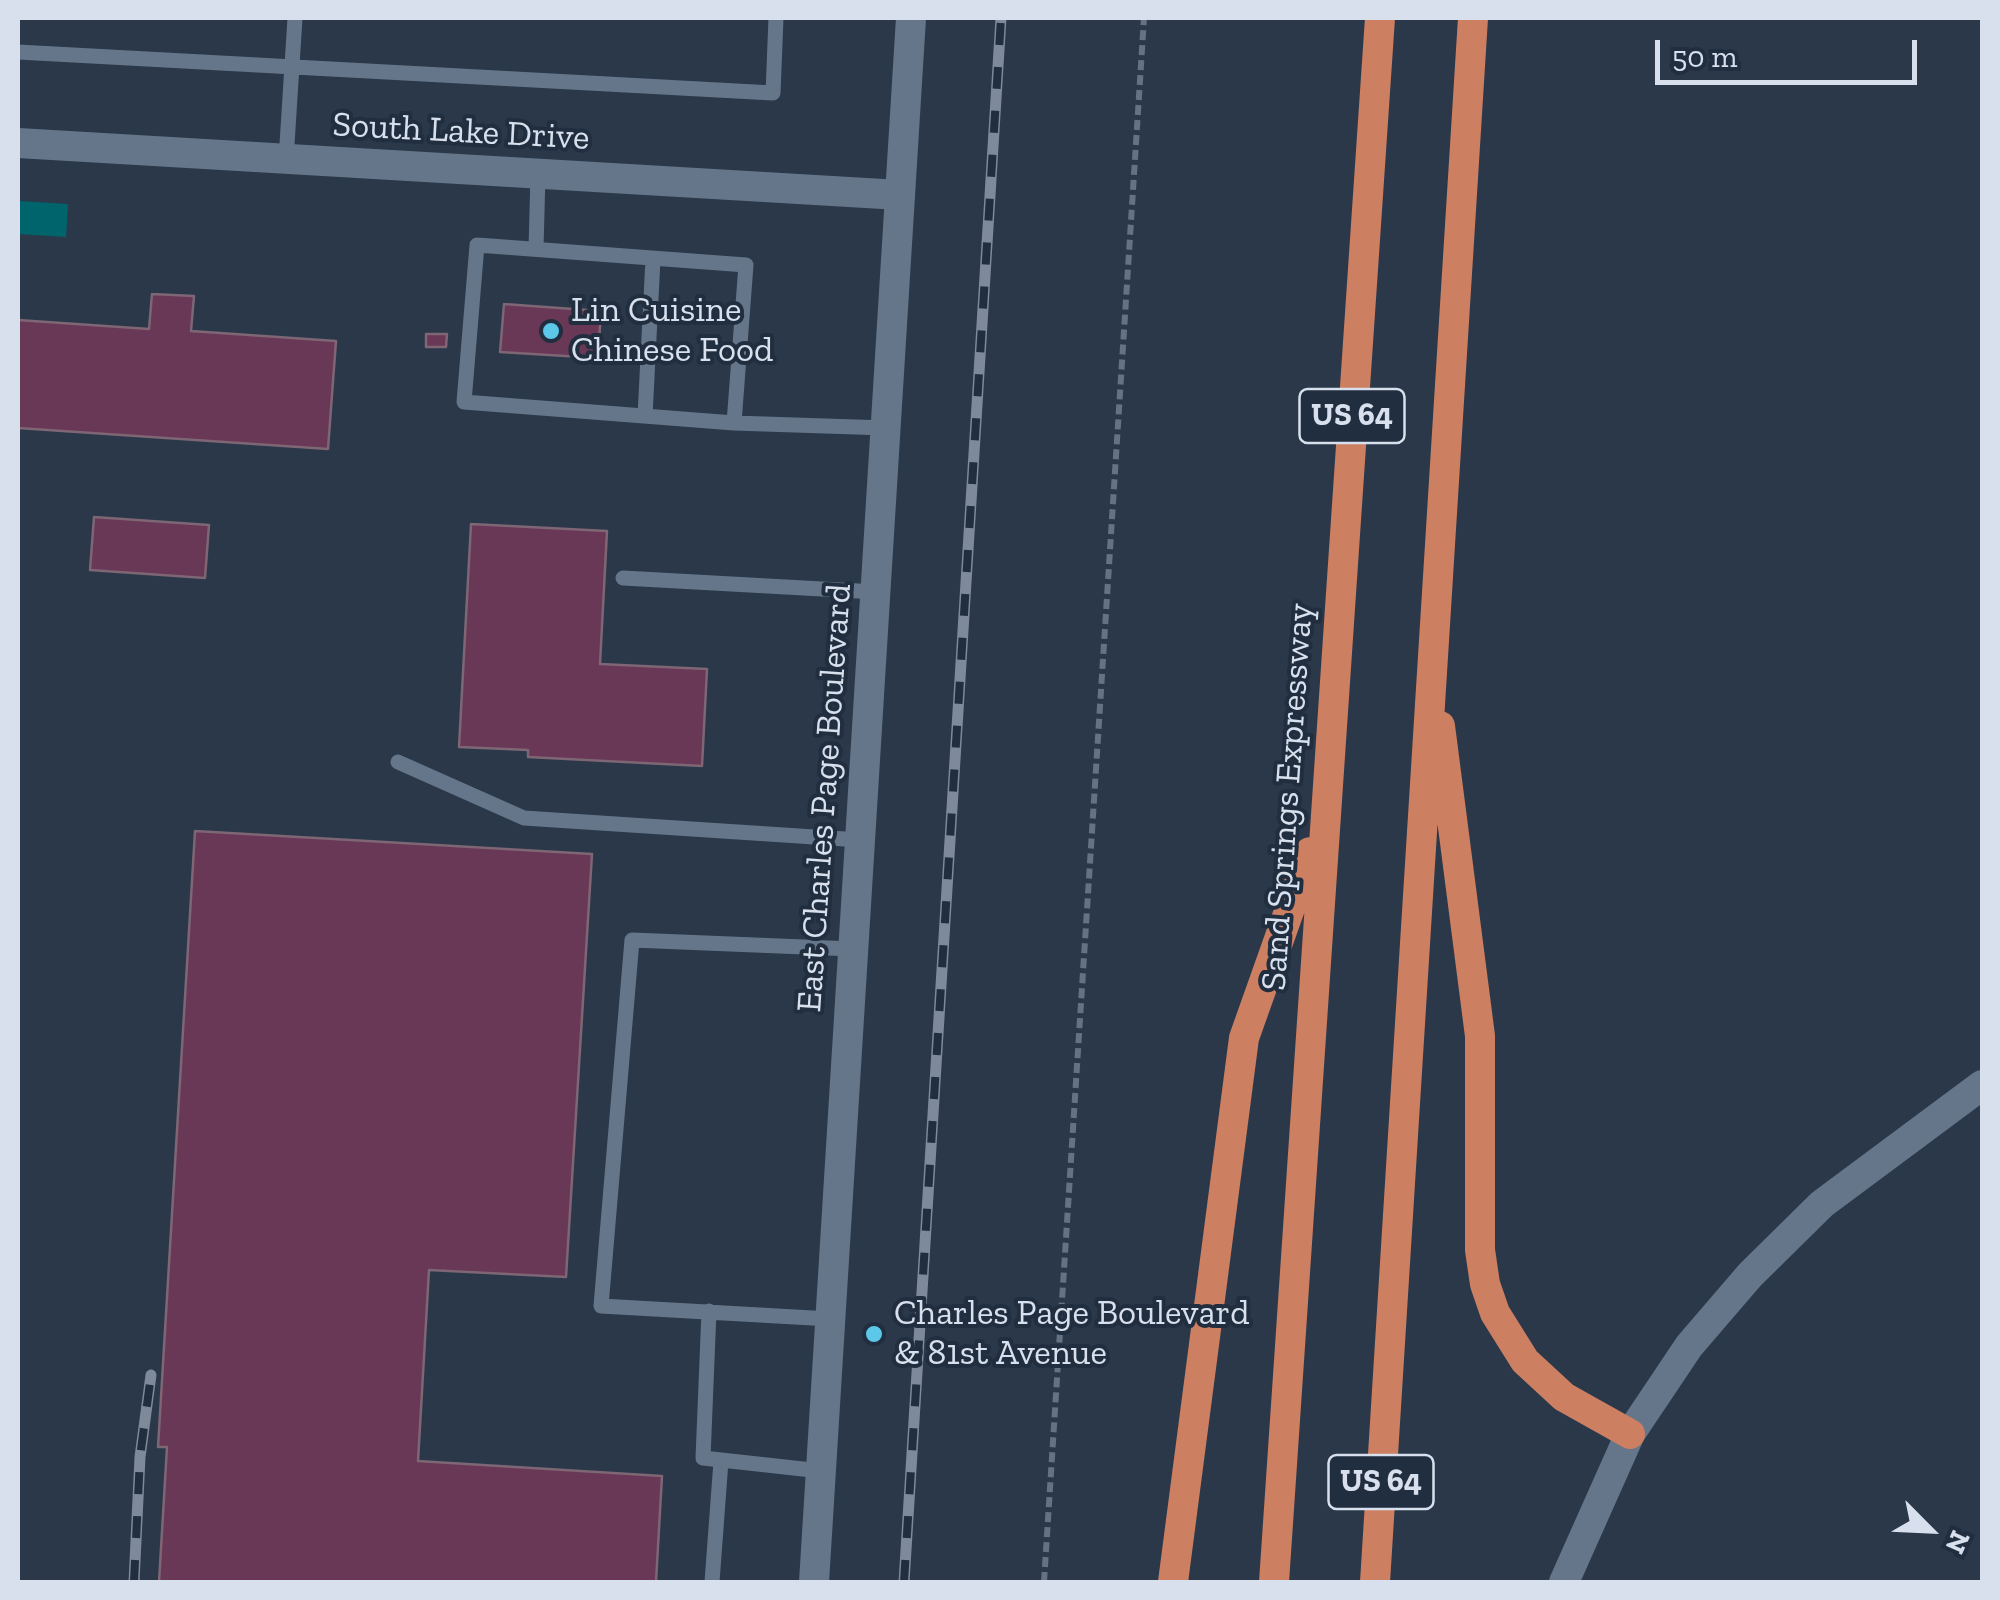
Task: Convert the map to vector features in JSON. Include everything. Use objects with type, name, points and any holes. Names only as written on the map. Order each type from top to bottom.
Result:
[{"type":"highway","name":"Sand Springs Expressway","points":[[1274,1582],[1380,18]]},
{"type":"highway","name":"US 64","points":[[1376,1582],[1430,651],[1473,18]]},
{"type":"highway","points":[[1430,651],[1480,1036],[1480,1250],[1485,1284],[1495,1313],[1525,1361],[1564,1397],[1630,1434]]},
{"type":"highway","points":[[1173,1582],[1244,1038],[1324,814]]},
{"type":"main road","name":"East Charles Page Boulevard","points":[[814,1582],[912,18]]},
{"type":"main road","name":"South Lake Drive","points":[[18,143],[900,195]]},
{"type":"main road","points":[[1564,1582],[1630,1434],[1689,1346],[1750,1275],[1822,1204],[1982,1085]]},
{"type":"lane","points":[[286,160],[294,18]]},
{"type":"lane","points":[[18,52],[773,93],[776,18]]},
{"type":"lane","points":[[536,250],[538,174]]},
{"type":"lane","points":[[734,423],[746,266],[477,245],[464,402],[734,423],[886,428]]},
{"type":"lane","points":[[645,416],[653,259]]},
{"type":"lane","points":[[623,578],[876,592]]},
{"type":"lane","points":[[398,762],[524,818],[860,840]]},
{"type":"lane","points":[[830,1318],[601,1306],[632,940],[853,950]]},
{"type":"lane","points":[[708,1312],[703,1458],[820,1470]]},
{"type":"lane","points":[[712,1582],[722,1461]]},
{"type":"path","points":[[1044,1582],[1144,18]]},
{"type":"shaded area","points":[[20,201],[68,204],[66,237],[18,234]]},
{"type":"building","points":[[152,294],[194,296],[191,331],[336,341],[328,449],[18,428],[18,320],[149,329]]},
{"type":"building","name":"Lin Cuisine Chinese Food","points":[[504,304],[601,311],[598,358],[500,352]]},
{"type":"building","points":[[426,334],[447,334],[446,347],[426,347]]},
{"type":"building","points":[[94,517],[209,525],[205,578],[90,570]]},
{"type":"building","points":[[471,524],[607,531],[600,664],[707,669],[702,766],[528,757],[528,750],[459,747]]},
{"type":"building","points":[[195,831],[592,854],[566,1277],[429,1270],[418,1461],[662,1476],[656,1582],[159,1582],[167,1447],[158,1447]]},
{"type":"railway","points":[[904,1582],[1001,18]]},
{"type":"railway","points":[[134,1582],[140,1457],[151,1375]]},
{"type":"place","name":"Lin Cuisine Chinese Food","points":[[551,331]]},
{"type":"place","name":"Charles Page Boulevard & 81st Avenue","points":[[874,1334]]}]
